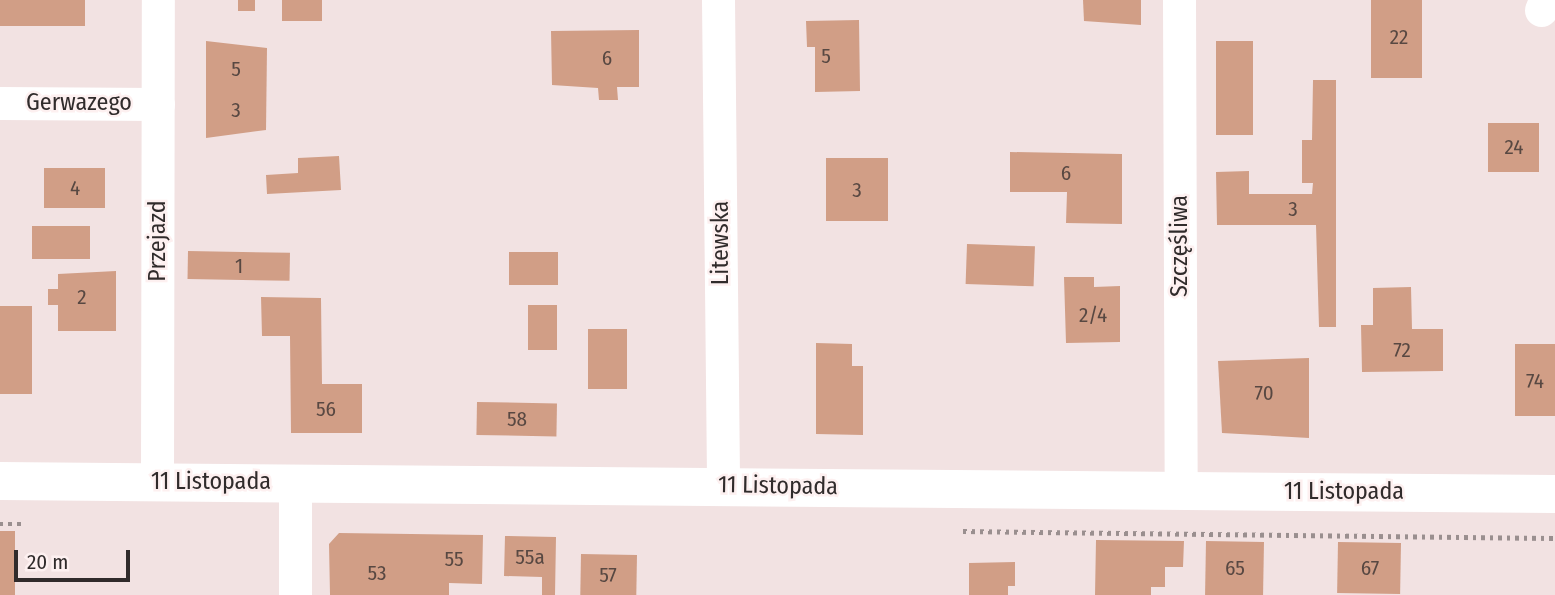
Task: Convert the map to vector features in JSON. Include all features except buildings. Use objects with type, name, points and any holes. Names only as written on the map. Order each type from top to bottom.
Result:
[{"type":"street","name":"Przejazd","points":[[157,482],[158,0]]},
{"type":"street","name":"Litewska","points":[[718,0],[723,486]]},
{"type":"street","name":"Szczęśliwa","points":[[1179,0],[1181,491]]},
{"type":"street","name":"Gerwazego","points":[[0,103],[158,104]]},
{"type":"street","name":"11 Listopada","points":[[0,481],[295,481],[1555,494]]},
{"type":"street","points":[[295,481],[295,595]]}]
